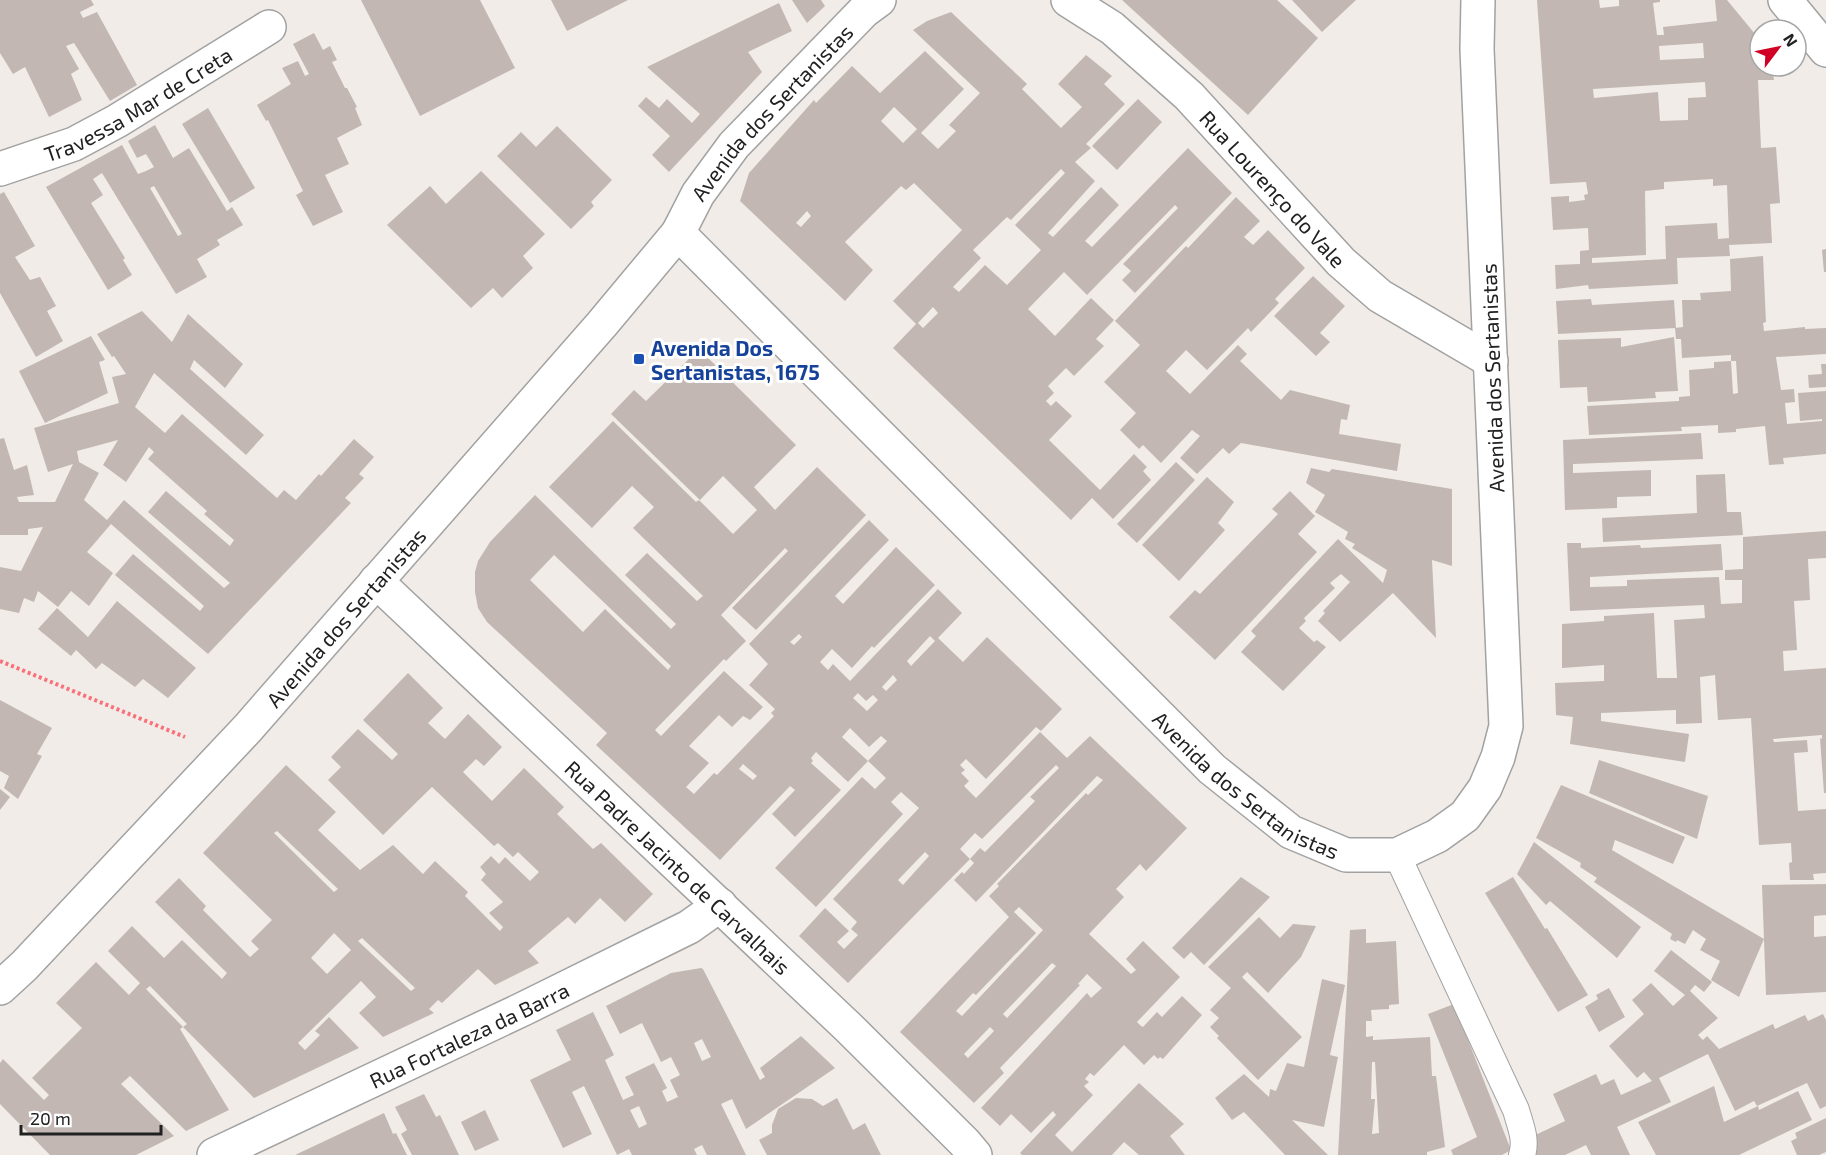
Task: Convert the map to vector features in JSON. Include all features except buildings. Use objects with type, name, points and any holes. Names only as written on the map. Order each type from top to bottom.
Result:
[{"type":"street","name":"Avenida dos Sertanistas","points":[[0,988],[24,966],[225,752],[376,581],[678,233],[698,195],[734,145],[864,11],[879,0]]},
{"type":"street","name":"Rua Lourenço do Vale","points":[[1068,0],[1112,28],[1190,96],[1341,262],[1372,289],[1421,321],[1491,361]]},
{"type":"street","name":"Avenida dos Sertanistas","points":[[678,233],[1212,769],[1291,832],[1346,855],[1397,855],[1437,836],[1465,816],[1485,788],[1498,757],[1506,726],[1477,49],[1478,0]]},
{"type":"street","points":[[1785,0],[1826,50]]},
{"type":"street","name":"Travessa Mar de Creta","points":[[0,169],[74,144],[117,121],[269,27]]},
{"type":"street","name":"Rua Padre Jacinto de Carvalhais","points":[[376,581],[848,1027],[975,1155]]},
{"type":"street","name":"Rua Fortaleza da Barra","points":[[214,1155],[523,1009],[689,927],[720,905]]},
{"type":"lane","points":[[1397,855],[1516,1110],[1525,1146],[1522,1155]]},
{"type":"path","points":[[0,661],[225,752]]},
{"type":"place","name":"Avenida Dos Sertanistas, 1675","points":[[639,359]]}]
